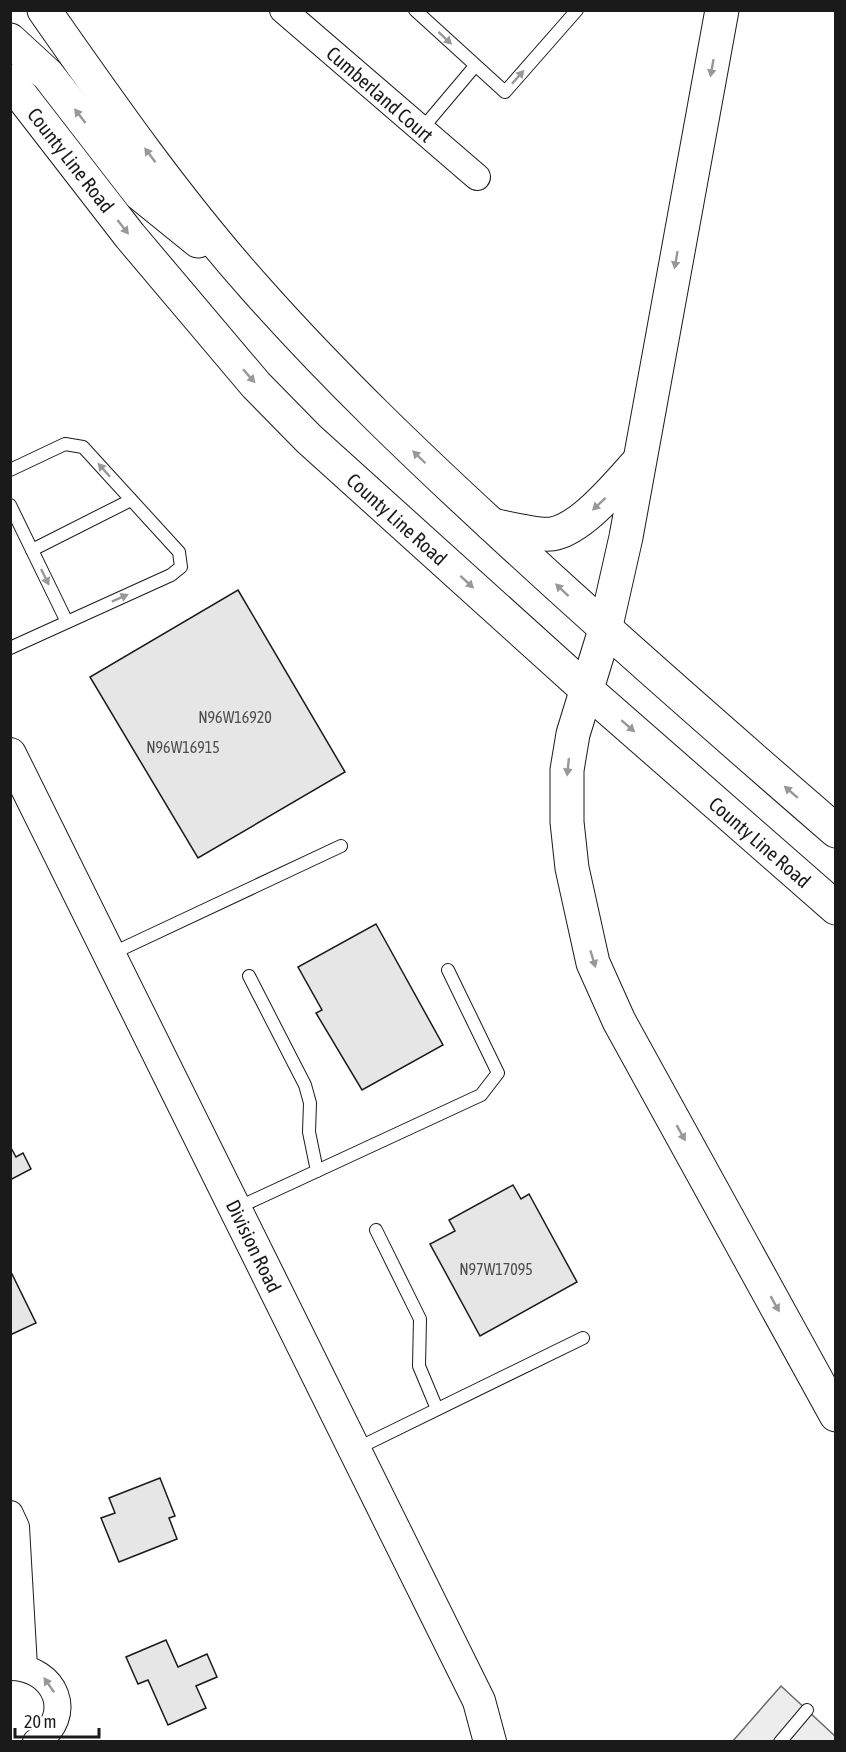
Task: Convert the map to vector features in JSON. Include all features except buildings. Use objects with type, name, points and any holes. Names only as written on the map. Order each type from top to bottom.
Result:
[{"type":"main road","points":[[44,10],[186,205],[255,288],[364,403],[438,476],[605,630],[836,831]]},
{"type":"main road","points":[[722,10],[626,537],[605,630],[573,734],[567,770],[567,822],[572,868],[593,963],[619,1022],[836,1415]]},
{"type":"main road","points":[[10,40],[48,75],[140,194],[255,288]]},
{"type":"main road","name":"County Line Road","points":[[10,81],[130,236],[256,385],[309,439],[587,690],[836,908]]},
{"type":"main road","points":[[492,525],[552,534],[576,524],[600,503],[639,461]]},
{"type":"street","name":"Cumberland Court","points":[[283,10],[477,177]]},
{"type":"street","name":"Division Road","points":[[10,754],[479,1701],[490,1742]]},
{"type":"street","points":[[10,1514],[16,1527],[17,1667],[36,1671],[46,1679],[57,1702],[52,1727],[44,1737],[36,1742]]},
{"type":"lane","points":[[415,10],[505,92],[577,10]]},
{"type":"lane","points":[[421,130],[475,66]]},
{"type":"lane","points":[[10,470],[65,444],[83,447],[179,552],[181,567],[171,575],[10,648]]},
{"type":"lane","points":[[32,550],[131,500]]},
{"type":"lane","points":[[10,505],[67,622]]},
{"type":"lane","points":[[110,955],[341,846]]},
{"type":"lane","points":[[236,1208],[481,1095],[498,1073],[448,970]]},
{"type":"lane","points":[[249,976],[305,1085],[310,1103],[309,1132],[316,1171]]},
{"type":"lane","points":[[376,1230],[420,1319],[419,1366],[437,1409]]},
{"type":"lane","points":[[355,1449],[583,1338]]},
{"type":"lane","points":[[780,1742],[807,1710]]},
{"type":"shaded area","points":[[781,1686],[836,1737],[835,1742],[732,1742]]}]
